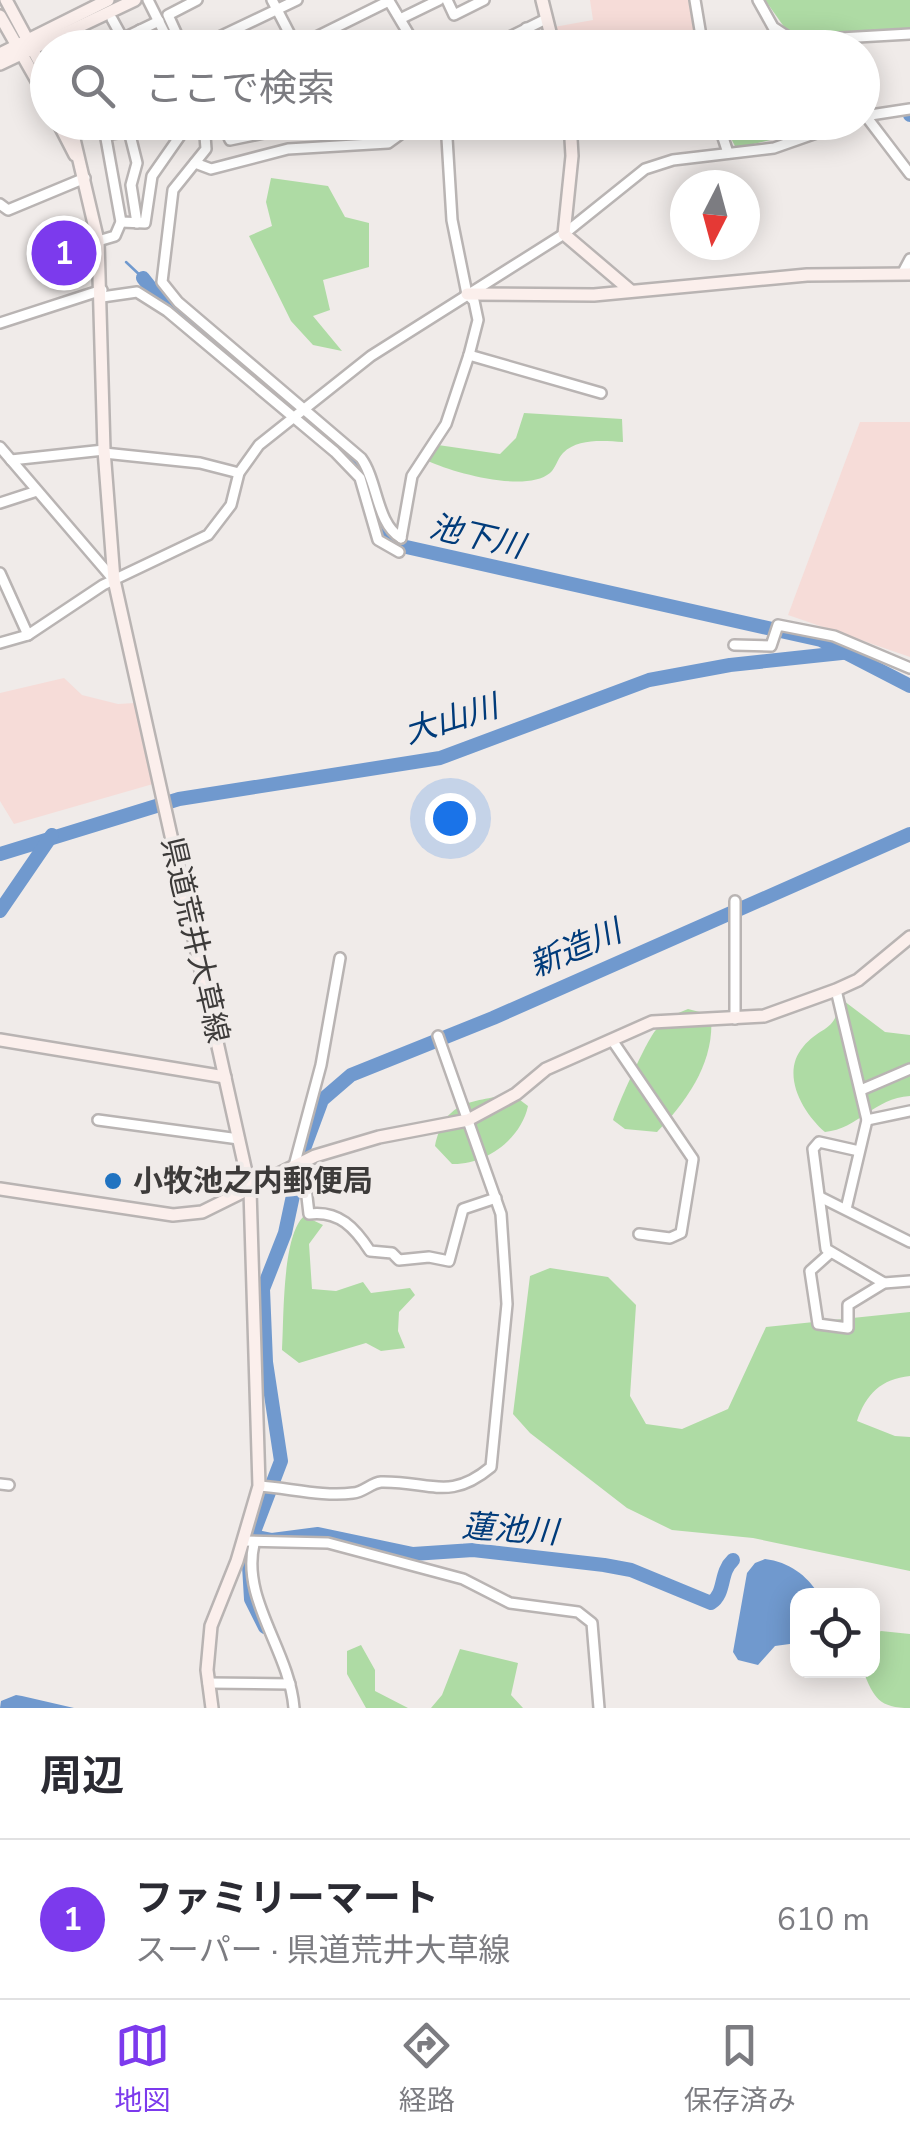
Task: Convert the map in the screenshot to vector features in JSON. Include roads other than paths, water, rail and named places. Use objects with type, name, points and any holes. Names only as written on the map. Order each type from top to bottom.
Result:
[{"type":"main road","points":[[6,0],[30,59]]},
{"type":"main road","points":[[56,30],[108,0]]},
{"type":"main road","points":[[66,30],[135,0]]},
{"type":"main road","points":[[542,0],[549,30]]},
{"type":"main road","points":[[0,16],[30,55]]},
{"type":"main road","points":[[0,64],[30,45]]},
{"type":"main road","points":[[0,54],[30,46]]},
{"type":"main road","name":"県道荒井大草線","points":[[67,140],[83,173]]},
{"type":"main road","name":"県道荒井大草線","points":[[75,140],[98,242],[104,451],[114,580],[250,1190],[260,1486],[249,1542],[213,1616],[208,1683],[212,1708]]},
{"type":"main road","points":[[571,140],[564,234],[631,291]]},
{"type":"main road","points":[[467,294],[594,296],[806,275],[906,274]]},
{"type":"main road","points":[[0,1189],[173,1215],[202,1212],[299,1164],[379,1137],[468,1120],[516,1094],[546,1069],[652,1022],[764,1016],[836,990],[858,980],[910,937]]},
{"type":"main road","points":[[0,1040],[225,1077]]},
{"type":"street","points":[[148,0],[163,30]]},
{"type":"street","points":[[176,30],[168,14],[198,0]]},
{"type":"street","points":[[229,30],[275,5],[297,0]]},
{"type":"street","points":[[402,18],[439,0]]},
{"type":"street","points":[[447,0],[454,15],[484,0]]},
{"type":"street","points":[[695,0],[700,30]]},
{"type":"street","points":[[758,0],[779,30]]},
{"type":"street","points":[[330,30],[389,1],[408,30]]},
{"type":"street","points":[[275,5],[288,30]]},
{"type":"street","points":[[112,19],[118,30]]},
{"type":"street","points":[[522,30],[546,20]]},
{"type":"street","points":[[140,30],[159,21]]},
{"type":"street","points":[[880,36],[910,34]]},
{"type":"street","points":[[880,112],[910,109]]},
{"type":"street","points":[[880,135],[910,174]]},
{"type":"street","points":[[98,242],[115,236],[121,222],[106,140]]},
{"type":"street","points":[[132,140],[137,162],[131,185],[141,221]]},
{"type":"street","points":[[141,221],[152,176],[173,140]]},
{"type":"street","points":[[206,140],[206,148],[174,190],[162,275],[165,287],[370,470],[386,524],[401,538],[412,476],[446,424],[478,320],[467,294],[452,220],[447,140]]},
{"type":"street","points":[[194,163],[210,170],[288,149],[392,140]]},
{"type":"street","points":[[724,140],[728,153]]},
{"type":"street","points":[[0,644],[28,636],[114,580],[208,534],[231,505],[239,474],[259,445],[371,356],[564,234],[645,169],[774,148],[797,140]]},
{"type":"street","points":[[0,204],[8,210],[83,173]]},
{"type":"street","points":[[121,222],[169,222]]},
{"type":"street","points":[[906,274],[910,258]]},
{"type":"street","points":[[0,323],[102,293],[137,292],[167,311],[360,478],[378,540],[399,552]]},
{"type":"street","points":[[469,354],[600,393]]},
{"type":"street","points":[[0,447],[114,580]]},
{"type":"street","points":[[12,460],[104,451],[200,463],[239,474]]},
{"type":"street","points":[[0,503],[37,491]]},
{"type":"street","points":[[0,573],[28,636]]},
{"type":"street","points":[[734,645],[771,646],[778,625],[834,636],[910,668]]},
{"type":"street","points":[[734,1018],[735,900]]},
{"type":"street","points":[[340,958],[299,1164],[309,1214],[324,1212],[353,1224],[370,1251],[392,1253],[399,1260],[429,1257],[449,1261],[463,1208],[496,1198]]},
{"type":"street","points":[[836,990],[866,1120],[846,1209]]},
{"type":"street","points":[[612,1040],[692,1159],[681,1233],[670,1238],[639,1234]]},
{"type":"street","points":[[260,1486],[355,1494],[378,1482],[427,1484],[446,1491],[467,1485],[491,1468],[507,1290],[496,1198],[440,1041]]},
{"type":"street","points":[[861,1090],[910,1069]]},
{"type":"street","points":[[866,1120],[910,1111]]},
{"type":"street","points":[[98,1120],[239,1139]]},
{"type":"street","points":[[829,1254],[813,1148],[820,1142],[859,1151]]},
{"type":"street","points":[[820,1197],[910,1242]]},
{"type":"street","points":[[829,1254],[884,1283]]},
{"type":"street","points":[[829,1254],[810,1270],[818,1324],[823,1327],[848,1328],[848,1304],[884,1283],[910,1281]]},
{"type":"street","points":[[294,1708],[284,1656],[255,1598],[249,1542],[328,1543],[463,1579],[510,1602],[578,1612],[592,1623],[600,1708]]},
{"type":"street","points":[[208,1683],[290,1684]]},
{"type":"water","points":[[765,1559],[782,1563],[814,1588],[790,1588],[790,1644],[775,1646],[758,1665],[738,1660],[733,1652],[747,1573]]},
{"type":"water","points":[[16,1695],[74,1708],[0,1708],[1,1701]]},
{"type":"waterway","points":[[126,262],[143,278]]},
{"type":"waterway","name":"池下川","points":[[143,278],[154,292],[357,463],[382,529],[393,544],[821,640],[910,686]]},
{"type":"waterway","name":"大山川","points":[[0,854],[179,799],[440,758],[649,680],[730,665],[851,652]]},
{"type":"waterway","name":"新造川","points":[[302,1154],[322,1100],[351,1075],[493,1018],[910,834]]},
{"type":"waterway","points":[[0,911],[52,835]]},
{"type":"waterway","name":"新造川","points":[[252,1537],[281,1461],[266,1362],[263,1289],[285,1233],[298,1172]]},
{"type":"waterway","name":"蓮池川","points":[[252,1536],[272,1540],[318,1534],[413,1554],[473,1550],[604,1565],[631,1570],[711,1603],[719,1594],[733,1560]]},
{"type":"waterway","name":"新造川","points":[[248,1549],[251,1599],[265,1627]]},
{"type":"place","name":"ファミリーマート","points":[[64,253]]},
{"type":"place","name":"小牧池之内郵便局","points":[[113,1181]]}]
